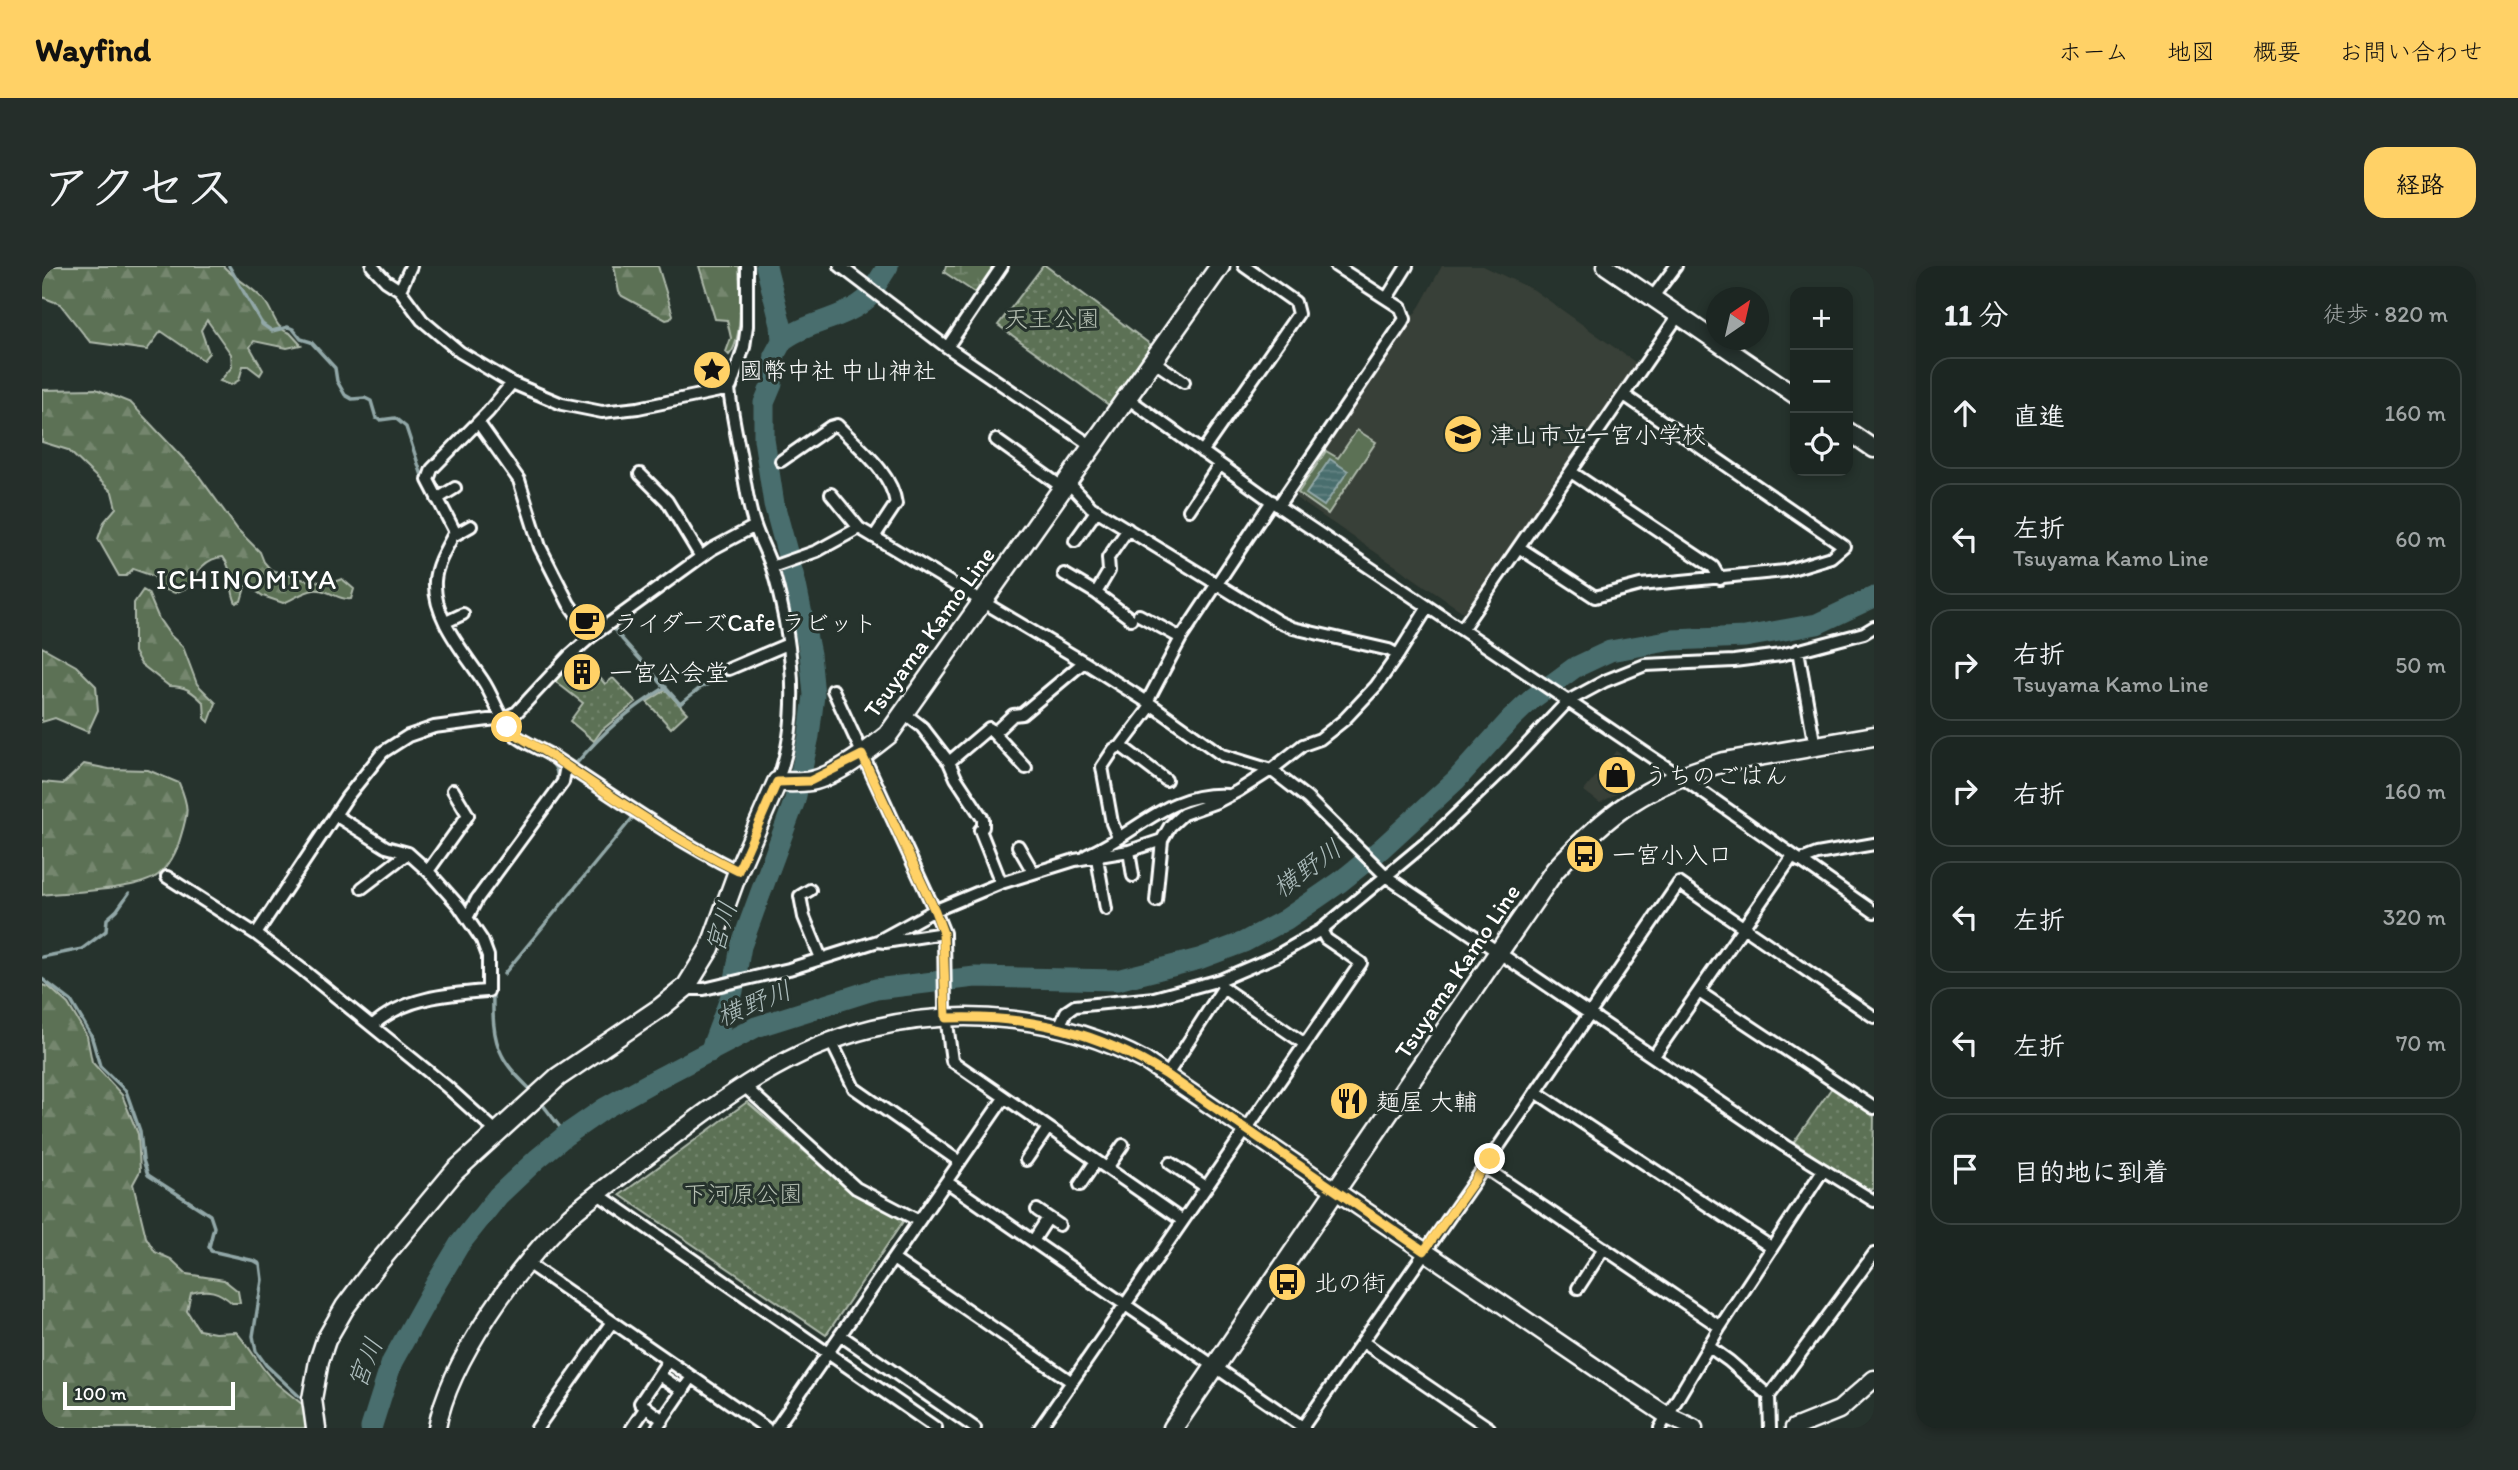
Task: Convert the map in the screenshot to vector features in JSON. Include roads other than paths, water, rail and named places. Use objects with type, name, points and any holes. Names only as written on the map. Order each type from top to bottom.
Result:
[{"type":"main road","name":"Tsuyama Kamo Line","points":[[783,782],[810,781],[862,755],[888,735],[1220,266]]},
{"type":"main road","name":"Tsuyama Kamo Line","points":[[1173,1428],[1555,870],[1580,843],[1634,798],[1681,777],[1724,762],[1874,736]]},
{"type":"main road","points":[[316,1428],[312,1408],[313,1384],[326,1340],[375,1267],[428,1201],[455,1171],[558,1077],[660,1008],[695,988],[738,871],[783,782]]},
{"type":"street","points":[[372,266],[386,281],[400,290],[422,320],[446,342],[512,383],[562,404],[602,412],[638,408],[729,389]]},
{"type":"street","points":[[400,290],[411,266]]},
{"type":"street","points":[[747,266],[747,326],[744,347],[729,389],[755,526],[772,567],[788,644],[792,721],[783,782]]},
{"type":"street","points":[[840,266],[925,331],[1091,446]]},
{"type":"street","points":[[948,345],[1002,266]]},
{"type":"street","points":[[1202,452],[1298,314],[1295,302],[1244,266]]},
{"type":"street","points":[[1118,837],[1112,822],[1102,767],[1114,749],[1121,746],[1150,704],[1181,638],[1218,583],[1405,319],[1401,308],[1336,266]]},
{"type":"street","points":[[1387,298],[1406,266]]},
{"type":"street","points":[[1606,266],[1790,392]]},
{"type":"street","points":[[1653,298],[1676,266]]},
{"type":"street","points":[[1462,629],[1678,316]]},
{"type":"street","points":[[1153,361],[1184,382]]},
{"type":"street","points":[[512,383],[432,469],[428,480],[455,532],[439,564],[435,582],[438,602],[446,622],[461,652],[483,680],[500,718],[517,736],[702,853],[738,871]]},
{"type":"street","points":[[1520,548],[1595,597],[1640,585],[1785,571],[1831,557],[1843,546],[1623,395]]},
{"type":"street","points":[[1126,397],[1275,504],[1681,777],[1874,912]]},
{"type":"street","points":[[478,422],[519,480],[540,547],[569,604],[592,636]]},
{"type":"street","points":[[781,461],[830,427],[837,425],[853,443],[868,454],[895,498],[896,504],[874,537]]},
{"type":"street","points":[[1853,434],[1874,449]]},
{"type":"street","points":[[996,440],[1064,484],[1097,510],[1279,622],[1293,628],[1389,650],[1398,655]]},
{"type":"street","points":[[1189,510],[1219,465]]},
{"type":"street","points":[[1571,472],[1713,567],[1720,579]]},
{"type":"street","points":[[640,474],[667,501],[701,557]]},
{"type":"street","points":[[437,499],[455,488]]},
{"type":"street","points":[[831,494],[859,528],[1084,662],[1222,755],[1271,770],[1307,798],[1383,873],[1499,954],[1873,1200]]},
{"type":"street","points":[[1075,541],[1097,510]]},
{"type":"street","points":[[453,536],[471,526]]},
{"type":"street","points":[[256,934],[359,779],[395,743],[434,727],[500,718],[527,703],[570,655],[592,636],[701,557],[733,536],[755,526]]},
{"type":"street","points":[[772,567],[803,557],[859,528]]},
{"type":"street","points":[[1096,593],[1109,571],[1108,558],[1128,529]]},
{"type":"street","points":[[1064,574],[1135,617],[1181,638]]},
{"type":"street","points":[[1156,901],[1162,840],[1169,827],[1183,814],[1230,795],[1271,770],[1303,745],[1320,739],[1344,720],[1377,686],[1428,607]]},
{"type":"street","points":[[446,622],[463,614]]},
{"type":"street","points":[[1059,1027],[1066,1012],[1075,1006],[1154,998],[1222,984],[1321,930],[1383,873],[1433,837],[1505,768],[1567,700],[1605,681],[1645,665],[1734,661],[1781,655],[1864,633],[1874,627]]},
{"type":"street","points":[[729,669],[788,644]]},
{"type":"street","points":[[1798,650],[1815,747]]},
{"type":"street","points":[[994,733],[1013,715],[1022,714],[1084,662]]},
{"type":"street","points":[[833,690],[935,911],[943,937],[946,1013],[952,1061],[1184,1220]]},
{"type":"street","points":[[904,713],[922,727],[949,762],[956,778],[983,819],[980,830],[1000,883]]},
{"type":"street","points":[[949,762],[989,728],[1026,768]]},
{"type":"street","points":[[1121,746],[1167,780]]},
{"type":"street","points":[[469,914],[563,782],[566,766]]},
{"type":"street","points":[[428,871],[468,815],[453,790]]},
{"type":"street","points":[[695,988],[760,975],[878,941],[935,911],[1000,883],[1075,860],[1101,849],[1173,803],[1204,795],[1230,795]]},
{"type":"street","points":[[1158,812],[1169,827]]},
{"type":"street","points":[[335,815],[386,847],[408,853],[428,871],[469,914],[488,956],[488,991],[445,994],[415,1002],[382,1016],[372,1026]]},
{"type":"street","points":[[1075,860],[1129,851],[1162,840]]},
{"type":"street","points":[[1654,1056],[1743,926],[1795,859],[1874,844]]},
{"type":"street","points":[[1018,846],[1033,872]]},
{"type":"street","points":[[1129,851],[1133,876]]},
{"type":"street","points":[[362,888],[408,853]]},
{"type":"street","points":[[1097,858],[1106,909]]},
{"type":"street","points":[[167,877],[256,934],[456,1095],[498,1133]]},
{"type":"street","points":[[947,1182],[1303,1428],[1679,883],[1874,1017]]},
{"type":"street","points":[[810,890],[800,896],[801,906],[821,958]]},
{"type":"street","points":[[1040,1428],[1361,963],[1326,939],[1321,930]]},
{"type":"street","points":[[878,941],[943,937]]},
{"type":"street","points":[[1222,984],[1305,1044]]},
{"type":"street","points":[[1167,1075],[1222,984]]},
{"type":"street","points":[[1699,992],[1874,1108]]},
{"type":"street","points":[[437,1428],[452,1380],[478,1330],[527,1263],[569,1217],[743,1084],[785,1060],[831,1041],[874,1028],[946,1013],[1059,1027],[1122,1049],[1167,1075],[1424,1251],[1664,1422],[1695,1428]]},
{"type":"street","points":[[831,1041],[854,1088],[960,1162]]},
{"type":"street","points":[[743,1084],[856,1188],[919,1221]]},
{"type":"street","points":[[1536,1092],[1771,1247]]},
{"type":"street","points":[[776,1428],[1004,1098]]},
{"type":"street","points":[[1026,1160],[1048,1128]]},
{"type":"street","points":[[1107,1168],[1123,1144]]},
{"type":"street","points":[[1080,1185],[1096,1161]]},
{"type":"street","points":[[1170,1163],[1206,1187]]},
{"type":"street","points":[[1485,1167],[1720,1326]]},
{"type":"street","points":[[1664,1422],[1720,1326],[1824,1170]]},
{"type":"street","points":[[598,1194],[936,1428]]},
{"type":"street","points":[[1037,1210],[1059,1225]]},
{"type":"street","points":[[1033,1241],[1048,1218]]},
{"type":"street","points":[[1578,1288],[1604,1248]]},
{"type":"street","points":[[1770,1428],[1769,1396],[1874,1254]]},
{"type":"street","points":[[894,1259],[1072,1382]]},
{"type":"street","points":[[527,1263],[766,1428]]},
{"type":"street","points":[[537,1428],[612,1322]]},
{"type":"street","points":[[840,1335],[975,1428]]},
{"type":"street","points":[[1363,1342],[1489,1428]]},
{"type":"street","points":[[1708,1346],[1769,1396]]},
{"type":"street","points":[[668,1361],[640,1403],[660,1424],[692,1377]]},
{"type":"street","points":[[659,1375],[683,1391]]},
{"type":"street","points":[[1794,1428],[1839,1410],[1870,1386],[1874,1379]]},
{"type":"street","points":[[632,1428],[646,1407]]},
{"type":"water","points":[[1330,459],[1348,471],[1324,506],[1306,494]]},
{"type":"waterway","points":[[229,266],[262,324],[272,331],[288,327],[293,329],[301,339],[311,342],[335,368],[337,381],[345,395],[352,399],[365,398],[371,401],[376,418],[395,418],[406,427],[426,488],[440,513]]},
{"type":"waterway","name":"宮川","points":[[710,1052],[733,991],[741,946],[795,800],[809,736],[814,695],[810,654],[796,585],[774,504],[764,439],[764,403],[772,384],[775,354],[782,341],[781,325],[766,266]]},
{"type":"waterway","points":[[874,288],[888,266]]},
{"type":"waterway","points":[[782,341],[792,334],[850,310],[870,296]]},
{"type":"waterway","points":[[433,567],[442,545]]},
{"type":"waterway","name":"横野川","points":[[371,1428],[392,1362],[459,1245],[498,1196],[566,1135],[605,1108],[657,1079],[756,1027],[876,989],[975,977],[1117,980],[1199,959],[1244,942],[1285,920],[1340,882],[1381,849],[1456,780],[1532,699],[1574,668],[1610,651],[1673,640],[1745,637],[1817,624],[1874,597]]},
{"type":"waterway","points":[[628,616],[613,627],[680,704],[700,688],[730,674]]},
{"type":"waterway","points":[[451,644],[465,664]]},
{"type":"waterway","points":[[574,766],[617,722],[666,687]]},
{"type":"waterway","points":[[547,759],[557,770],[555,785]]},
{"type":"waterway","points":[[504,974],[634,816]]},
{"type":"waterway","points":[[467,909],[468,900],[488,875]]},
{"type":"waterway","points":[[42,957],[82,949],[106,931],[107,919],[129,893]]},
{"type":"waterway","points":[[471,915],[491,945],[492,954]]},
{"type":"waterway","points":[[493,969],[493,1013],[498,1046],[507,1064],[530,1089]]},
{"type":"waterway","points":[[42,979],[71,1001],[91,1035],[100,1066],[126,1091],[140,1131],[143,1160],[148,1175],[210,1215],[214,1227],[209,1247],[211,1251],[260,1264],[262,1280],[253,1336],[256,1351],[266,1365],[302,1399]]},
{"type":"waterway","points":[[543,1105],[566,1135]]},
{"type":"place","name":"國幣中社 中山神社","points":[[712,370]]},
{"type":"place","name":"津山市立一宮小学校","points":[[1463,434]]},
{"type":"place","name":"ライダーズCafe ラビット","points":[[587,622]]},
{"type":"place","name":"一宮公会堂","points":[[582,672]]},
{"type":"place","name":"うちのごはん","points":[[1617,775]]},
{"type":"place","name":"一宮小入口","points":[[1585,854]]},
{"type":"place","name":"麺屋 大輔","points":[[1349,1101]]},
{"type":"place","name":"北の街","points":[[1287,1282]]},
{"type":"district","name":"ICHINOMIYA","points":[[247,579]]},
{"type":"park label","name":"天王公園","points":[[1052,318]]},
{"type":"park label","name":"下河原公園","points":[[743,1193]]}]
